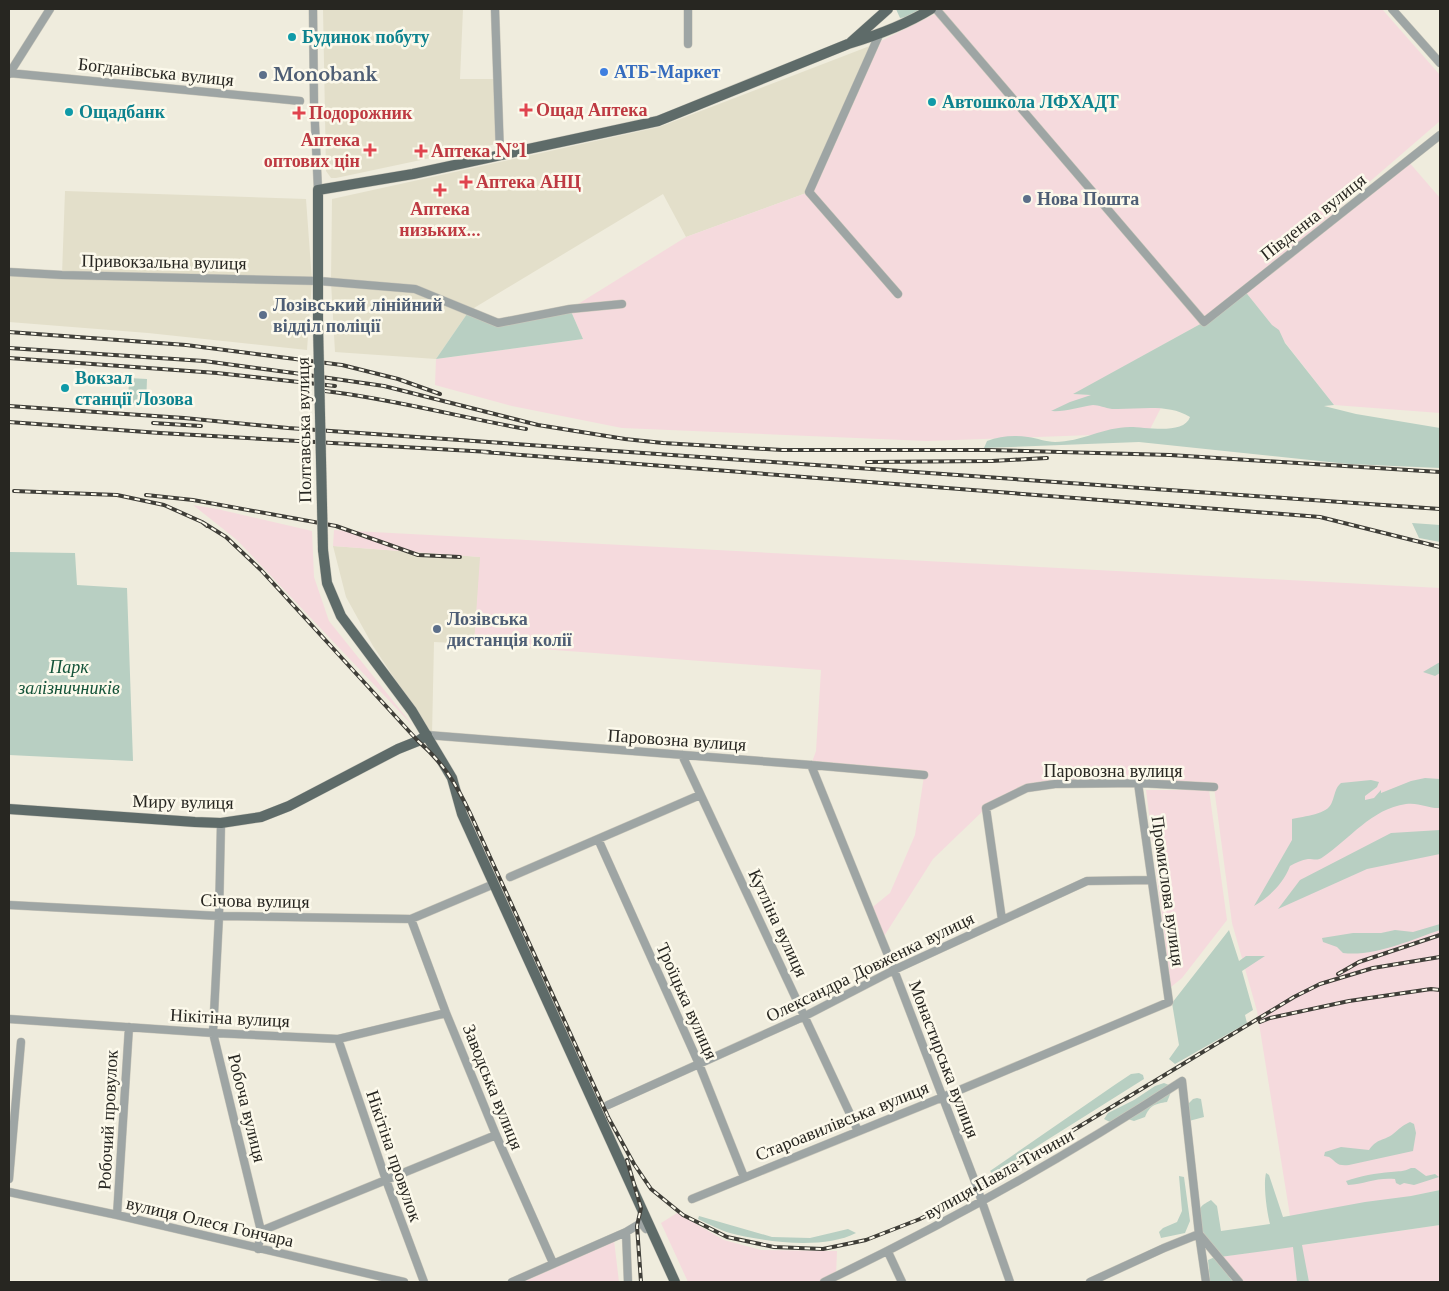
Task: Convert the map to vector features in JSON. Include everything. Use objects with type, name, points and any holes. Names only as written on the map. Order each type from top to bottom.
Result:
[{"type":"main road","points":[[848,44],[888,9]]},
{"type":"main road","points":[[318,190],[413,174],[658,121],[848,44],[879,35],[913,20],[931,9]]},
{"type":"main road","name":"Полтавська вулиця","points":[[318,190],[318,325],[323,550],[327,583],[340,616],[412,711],[452,778],[462,814],[675,1282]]},
{"type":"main road","name":"Миру вулиця","points":[[9,809],[221,823],[261,817],[289,806],[427,735]]},
{"type":"street","points":[[9,73],[50,9]]},
{"type":"street","points":[[313,9],[314,102],[318,190]]},
{"type":"street","points":[[495,9],[500,155]]},
{"type":"street","points":[[688,9],[688,44]]},
{"type":"street","name":"Південна вулиця","points":[[936,9],[1204,322],[1440,135]]},
{"type":"street","points":[[1392,9],[1440,63]]},
{"type":"street","points":[[879,35],[809,192],[898,294]]},
{"type":"street","name":"Богданівська вулиця","points":[[9,73],[300,101]]},
{"type":"street","name":"Привокзальна вулиця","points":[[9,272],[319,281],[415,290],[498,323],[570,309],[622,304]]},
{"type":"street","name":"Паровозна вулиця","points":[[427,735],[811,765],[924,776]]},
{"type":"street","name":"Кутліна вулиця","points":[[682,755],[858,1131]]},
{"type":"street","name":"Монастирська вулиця","points":[[811,765],[943,1097],[1010,1282]]},
{"type":"street","name":"Паровозна вулиця","points":[[1002,920],[986,808],[1027,788],[1046,785],[1138,783],[1214,787]]},
{"type":"street","name":"Промислова вулиця","points":[[1138,783],[1169,1002]]},
{"type":"street","points":[[510,877],[700,795]]},
{"type":"street","name":"Робоча вулиця","points":[[221,823],[219,916],[213,1033],[261,1231],[258,1249]]},
{"type":"street","name":"Троїцька вулиця","points":[[598,839],[699,1064],[744,1176]]},
{"type":"street","name":"Олександра Довженка вулиця","points":[[608,1105],[805,1016],[894,970],[1087,881],[1151,880]]},
{"type":"street","name":"Січова вулиця","points":[[9,905],[219,916],[411,919],[494,884]]},
{"type":"street","name":"Заводська вулиця","points":[[411,919],[446,1013],[496,1135],[552,1263]]},
{"type":"street","name":"Староавилівська вулиця","points":[[692,1199],[744,1176],[943,1097],[1169,1002]]},
{"type":"street","name":"Нікітіна вулиця","points":[[9,1019],[213,1033],[338,1039],[446,1013]]},
{"type":"street","name":"Робочий провулок","points":[[117,1215],[129,1027]]},
{"type":"street","name":"Нікітіна провулок","points":[[338,1039],[386,1180],[424,1282]]},
{"type":"street","points":[[9,1179],[21,1042]]},
{"type":"street","name":"вулиця Павла Тичини","points":[[824,1282],[888,1252],[982,1202],[1104,1132],[1182,1082],[1199,1234]]},
{"type":"street","points":[[261,1231],[496,1135]]},
{"type":"street","name":"вулиця Олеся Гончара","points":[[9,1192],[117,1215],[404,1282]]},
{"type":"street","points":[[512,1282],[626,1232],[641,1223],[646,1229]]},
{"type":"street","points":[[626,1232],[628,1282]]},
{"type":"street","points":[[1090,1282],[1199,1234]]},
{"type":"street","points":[[1199,1234],[1206,1282]]},
{"type":"street","points":[[1199,1234],[1239,1282]]},
{"type":"street","points":[[888,1252],[902,1282]]},
{"type":"shaded area","points":[[323,9],[463,9],[460,79],[500,79],[501,143],[331,178],[326,171]]},
{"type":"shaded area","points":[[945,9],[1382,9],[1440,75],[1440,121],[1257,279],[1408,161],[1440,198],[1440,413],[1334,405],[1244,290],[1204,322],[1074,394],[1166,398],[1148,433],[927,441],[622,428],[512,406],[435,385],[436,359],[583,339],[570,309],[686,237],[809,192],[875,44]]},
{"type":"shaded area","points":[[875,44],[809,192],[686,237],[663,194],[469,311],[436,359],[335,352],[331,282],[332,199],[659,127]]},
{"type":"shaded area","points":[[65,191],[306,199],[312,281],[307,350],[148,333],[9,322],[9,272],[62,275]]},
{"type":"shaded area","points":[[193,505],[312,531],[314,577],[329,621],[414,727],[237,540]]},
{"type":"shaded area","points":[[334,530],[1440,588],[1440,1190],[1291,1222],[1257,1011],[1232,923],[1214,787],[1138,783],[1027,788],[986,808],[933,859],[881,941],[869,910],[890,893],[915,835],[924,776],[811,765],[816,751],[821,670],[474,644],[480,557],[333,546]]},
{"type":"shaded area","points":[[333,546],[481,557],[474,644],[434,642],[432,735],[373,646],[346,597]]},
{"type":"shaded area","points":[[1146,790],[1209,790],[1227,920],[1182,978],[1171,987]]},
{"type":"shaded area","points":[[677,1213],[724,1240],[761,1250],[837,1251],[836,1275],[820,1282],[688,1282],[661,1223]]},
{"type":"shaded area","points":[[1440,1225],[1440,1282],[1241,1282],[1220,1257]]},
{"type":"shaded area","points":[[614,1240],[619,1282],[523,1282]]},
{"type":"green space","points":[[896,9],[921,9],[907,17],[900,18]]},
{"type":"green space","points":[[1244,290],[1272,325],[1279,330],[1285,343],[1334,405],[1324,406],[1356,414],[1440,428],[1440,468],[1348,464],[1139,442],[984,448],[987,441],[1002,437],[1023,436],[1052,442],[1074,440],[1120,428],[1164,429],[1186,423],[1190,417],[1172,410],[1152,408],[1112,409],[1093,405],[1051,411],[1091,395],[1073,394],[1204,322]]},
{"type":"green space","points":[[570,309],[583,339],[436,359],[469,311],[498,323]]},
{"type":"green space","points":[[129,378],[147,379],[146,406],[128,406]]},
{"type":"green space","points":[[1412,523],[1440,525],[1440,542],[1419,538]]},
{"type":"green space","name":"Парк залізничників","points":[[9,552],[75,553],[77,585],[127,588],[133,761],[9,755]]},
{"type":"green space","points":[[1440,662],[1440,673],[1435,676],[1423,672]]},
{"type":"green space","points":[[1425,778],[1440,779],[1440,808],[1406,804],[1382,812],[1371,818],[1321,858],[1306,859],[1290,866],[1284,878],[1275,889],[1254,906],[1292,840],[1292,819],[1326,810],[1330,806],[1336,789],[1341,783],[1371,780],[1379,782],[1377,787],[1365,796],[1365,800],[1374,798],[1381,790],[1381,793],[1411,781]]},
{"type":"green space","points":[[1440,830],[1440,854],[1367,869],[1278,909],[1300,880],[1391,833]]},
{"type":"green space","points":[[1440,924],[1440,930],[1392,947],[1355,954],[1343,953],[1337,947],[1323,942],[1322,938],[1353,933],[1381,933],[1395,930],[1413,932]]},
{"type":"green space","points":[[1229,930],[1239,961],[1246,956],[1265,956],[1242,971],[1253,1010],[1245,1015],[1247,1023],[1175,1064],[1169,1059],[1179,1045],[1172,1003]]},
{"type":"green space","points":[[1139,1073],[1143,1075],[1144,1079],[993,1174],[990,1171],[1131,1074]]},
{"type":"green space","points":[[1164,1083],[1169,1085],[1171,1092],[1167,1102],[1153,1106],[1145,1117],[1134,1121],[1122,1118],[1110,1122],[1104,1119],[1108,1113],[1134,1100],[1155,1086]]},
{"type":"green space","points":[[1197,1098],[1201,1099],[1204,1117],[1189,1121],[1187,1105]]},
{"type":"green space","points":[[1410,1122],[1414,1124],[1416,1133],[1413,1151],[1349,1165],[1339,1164],[1324,1156],[1325,1152],[1341,1147],[1369,1150],[1375,1143],[1390,1136]]},
{"type":"green space","points":[[1415,1168],[1426,1176],[1435,1174],[1439,1177],[1414,1185],[1404,1183],[1400,1185],[1396,1183],[1395,1179],[1382,1179],[1348,1185],[1346,1181],[1368,1175],[1403,1171]]},
{"type":"green space","points":[[1266,1173],[1269,1175],[1283,1217],[1440,1190],[1440,1225],[1302,1245],[1309,1282],[1297,1282],[1293,1247],[1220,1257],[1203,1233],[1198,1212],[1202,1206],[1211,1200],[1217,1206],[1221,1231],[1270,1224],[1265,1192]]},
{"type":"green space","points":[[1179,1176],[1184,1177],[1190,1221],[1185,1233],[1161,1238],[1159,1232],[1163,1228],[1177,1222],[1182,1211]]},
{"type":"green space","points":[[699,1216],[772,1237],[810,1238],[848,1229],[856,1233],[827,1241],[794,1243],[726,1232],[698,1219]]},
{"type":"green space","points":[[1215,1257],[1233,1282],[1210,1282],[1208,1260]]},
{"type":"railway","points":[[9,332],[186,345],[342,365],[398,379],[440,394]]},
{"type":"railway","points":[[9,348],[204,361],[384,386],[538,425],[663,443],[782,450],[988,450],[1170,455],[1440,472]]},
{"type":"railway","points":[[9,358],[217,373],[335,386]]},
{"type":"railway","points":[[325,391],[401,403],[526,429]]},
{"type":"railway","points":[[9,406],[184,418],[288,428],[1440,509]]},
{"type":"railway","points":[[9,422],[160,433],[490,452]]},
{"type":"railway","points":[[153,423],[201,426]]},
{"type":"railway","points":[[483,452],[1320,517],[1440,547]]},
{"type":"railway","points":[[867,462],[992,461],[1047,458]]},
{"type":"railway","points":[[14,491],[117,495],[164,505],[207,526]]},
{"type":"railway","points":[[146,495],[193,500],[336,526],[418,555],[460,557]]},
{"type":"railway","points":[[202,522],[226,537],[261,570],[448,774],[470,813],[610,1121]]},
{"type":"railway","points":[[1338,974],[1359,962],[1440,935]]},
{"type":"railway","points":[[608,1117],[634,1164],[651,1189],[683,1215],[727,1237],[774,1247],[823,1249],[866,1240],[920,1219],[959,1199],[1294,997],[1320,984],[1373,968],[1440,957]]},
{"type":"railway","points":[[1260,1022],[1270,1018],[1349,1001],[1431,989],[1440,990]]},
{"type":"railway","points":[[627,1160],[641,1208],[637,1226],[641,1282]]},
{"type":"place","name":"Будинок побуту","points":[[292,37]]},
{"type":"place","name":"АТБ-Маркет","points":[[604,72]]},
{"type":"place","name":"Monobank","points":[[263,75]]},
{"type":"place","name":"Автошкола ЛФХАДТ","points":[[932,102]]},
{"type":"place","name":"Ощад Аптека","points":[[526,110]]},
{"type":"place","name":"Ощадбанк","points":[[69,112]]},
{"type":"place","name":"Подорожник","points":[[299,113]]},
{"type":"place","name":"Аптека оптових цін","points":[[370,150]]},
{"type":"place","name":"Аптека №1","points":[[421,151]]},
{"type":"place","name":"Аптека АНЦ","points":[[466,182]]},
{"type":"place","name":"Аптека низьких...","points":[[440,190]]},
{"type":"place","name":"Нова Пошта","points":[[1027,199]]},
{"type":"place","name":"Лозівський лінійний відділ поліції","points":[[263,315]]},
{"type":"place","name":"Вокзал станції Лозова","points":[[65,388]]},
{"type":"place","name":"Лозівська дистанція колії","points":[[437,629]]}]
